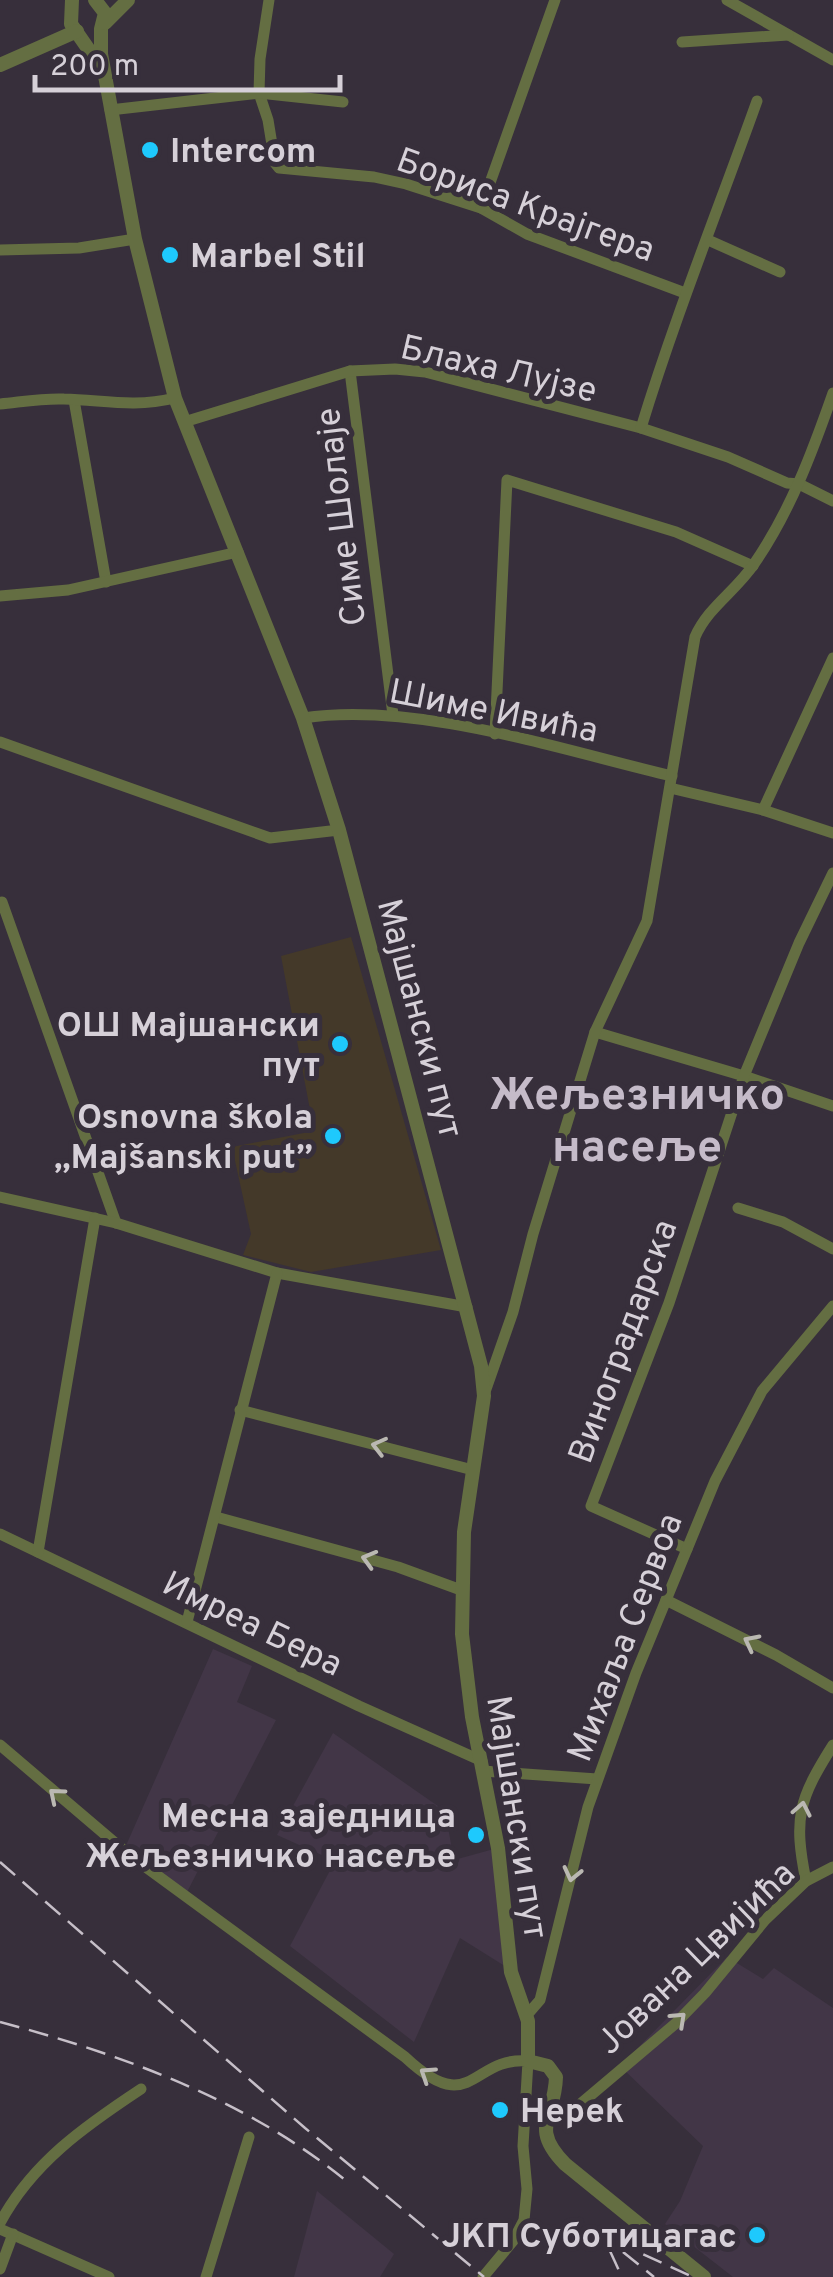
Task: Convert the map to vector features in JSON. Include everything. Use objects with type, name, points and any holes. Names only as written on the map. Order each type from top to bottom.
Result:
[{"type":"street","points":[[0,64],[78,32],[90,35],[128,0]]},
{"type":"street","name":"Бориса Крајгера","points":[[269,0],[259,94],[279,168],[406,184],[481,208],[526,234],[685,293]]},
{"type":"street","points":[[481,208],[555,0]]},
{"type":"street","points":[[727,0],[833,60]]},
{"type":"street","name":"Мајшански пут","points":[[98,1],[106,13],[104,73],[110,110],[135,239],[174,398],[303,718],[338,830],[481,1366],[484,1396],[464,1532],[461,1590],[467,1678],[498,1848],[511,1972],[527,2015],[528,2061],[524,2220],[513,2241],[483,2277]]},
{"type":"street","points":[[30,49],[63,22],[74,5]]},
{"type":"street","name":"Мајшански пут","points":[[74,5],[71,24],[104,73]]},
{"type":"street","points":[[682,42],[788,35]]},
{"type":"street","points":[[110,110],[259,94],[343,102]]},
{"type":"street","points":[[640,428],[685,293],[757,101]]},
{"type":"street","points":[[0,250],[79,248],[135,239]]},
{"type":"street","points":[[708,240],[780,272]]},
{"type":"street","name":"Блаха Лујзе","points":[[184,422],[350,371],[425,372],[640,428],[728,457],[787,483],[800,484],[833,502]]},
{"type":"street","name":"Симе Шолаје","points":[[350,371],[393,715]]},
{"type":"street","points":[[484,1396],[513,1312],[594,1032],[647,921],[696,637],[708,614],[753,566],[800,484],[833,394]]},
{"type":"street","points":[[0,404],[74,400],[101,404],[174,398]]},
{"type":"street","points":[[74,400],[106,582]]},
{"type":"street","points":[[496,734],[508,480],[665,528],[753,566]]},
{"type":"street","points":[[0,596],[33,595],[106,582],[238,552]]},
{"type":"street","points":[[763,810],[833,658]]},
{"type":"street","name":"Шиме Ивића","points":[[303,718],[330,714],[393,715],[496,734],[671,782],[833,833]]},
{"type":"street","points":[[0,742],[270,838],[338,830]]},
{"type":"street","name":"Виноградарска","points":[[687,1549],[591,1506],[669,1303],[744,1076],[799,942],[833,873]]},
{"type":"street","points":[[2,902],[116,1223]]},
{"type":"street","points":[[594,1032],[833,1106]]},
{"type":"street","points":[[0,1197],[116,1223],[277,1273],[468,1307]]},
{"type":"street","points":[[738,1208],[784,1222],[833,1249]]},
{"type":"street","points":[[38,1552],[95,1218]]},
{"type":"street","points":[[187,1622],[277,1273]]},
{"type":"street","name":"Михаља Сервоа","points":[[527,2015],[540,2000],[597,1780],[715,1482],[762,1391],[833,1306]]},
{"type":"street","points":[[240,1410],[473,1470]]},
{"type":"street","points":[[216,1517],[398,1567],[461,1590]]},
{"type":"street","name":"Имреа Бера","points":[[0,1534],[483,1766],[597,1780]]},
{"type":"street","points":[[666,1600],[833,1688]]},
{"type":"street","points":[[0,1745],[128,1854],[404,2057],[428,2079],[460,2085],[516,2060],[548,2066],[556,2081],[546,2116],[546,2140],[565,2164],[704,2277]]},
{"type":"street","points":[[806,1881],[798,1822],[802,1800],[833,1745]]},
{"type":"street","name":"Јована Цвијића","points":[[546,2116],[557,2116],[578,2106],[675,2024],[765,1920],[806,1881],[833,1867]]},
{"type":"street","points":[[109,2277],[0,2226],[33,2174],[77,2132],[141,2090]]},
{"type":"street","points":[[206,2277],[249,2137]]},
{"type":"street","points":[[0,2270],[13,2234]]},
{"type":"shaded area","name":"ОШ Мајшански пут","points":[[351,937],[441,1250],[311,1272],[243,1255],[251,1234],[232,1147],[314,1131],[281,956]]},
{"type":"shaded area","points":[[213,1649],[252,1666],[237,1702],[276,1720],[186,1894],[124,1850]]},
{"type":"shaded area","points":[[333,1733],[445,1811],[454,1860],[494,1849],[508,1968],[460,1938],[414,2042],[290,1946],[335,1861],[277,1835]]},
{"type":"shaded area","points":[[727,1957],[763,1979],[774,1968],[833,2008],[833,2277],[733,2277],[665,2224],[680,2201],[703,2146],[620,2066]]},
{"type":"shaded area","points":[[317,2191],[394,2254],[380,2277],[294,2277]]},
{"type":"railway","points":[[0,1862],[305,2128],[484,2277]]},
{"type":"railway","points":[[0,2022],[91,2049],[181,2083],[266,2126],[344,2179]]},
{"type":"railway","points":[[616,2242],[693,2277]]},
{"type":"railway","points":[[610,2251],[622,2277]]},
{"type":"railway","points":[[623,2252],[654,2277]]},
{"type":"place","name":"Intercom","points":[[150,150]]},
{"type":"place","name":"Marbel Stil","points":[[170,255]]},
{"type":"place","name":"ОШ Мајшански пут","points":[[340,1044]]},
{"type":"place","name":"Osnovna škola „Majšanski put”","points":[[333,1136]]},
{"type":"place","name":"Месна заједница Жељезничко насеље","points":[[476,1835]]},
{"type":"place","name":"Hepek","points":[[500,2110]]},
{"type":"place","name":"ЈКП Суботицагас","points":[[757,2235]]},
{"type":"district","name":"Жељезничко насеље","points":[[637,1119]]}]
